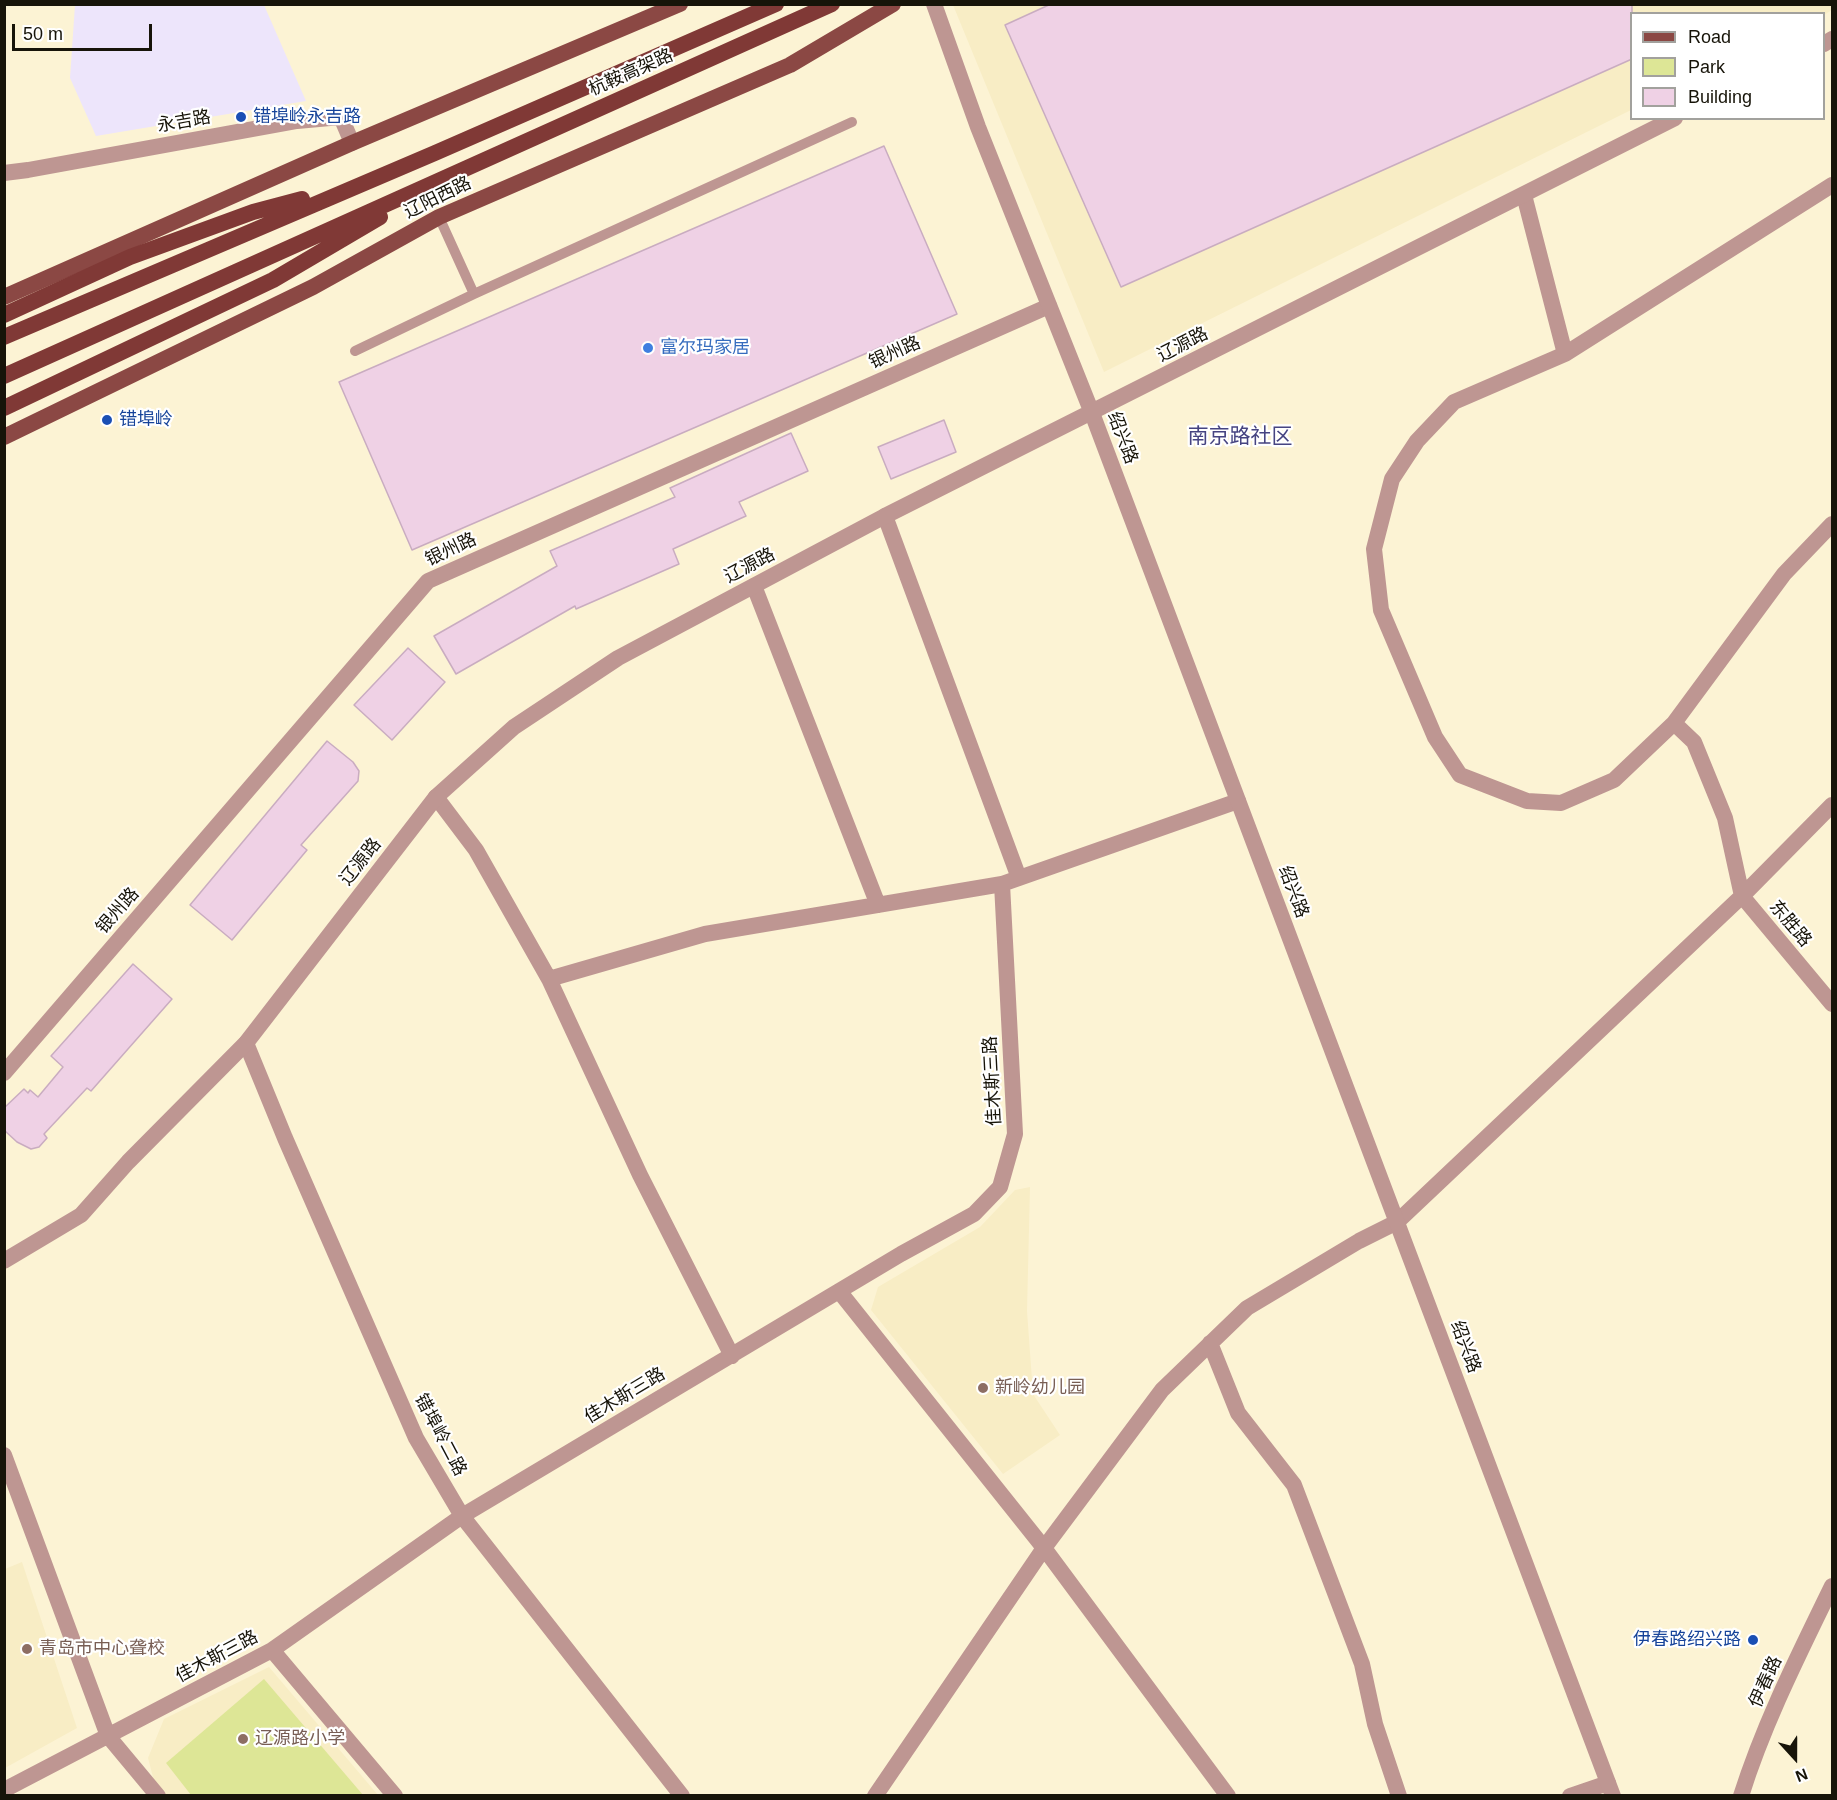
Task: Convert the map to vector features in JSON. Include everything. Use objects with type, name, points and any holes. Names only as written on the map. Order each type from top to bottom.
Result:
[{"type":"highway","name":"杭鞍高架路","points":[[366,181],[776,4]]},
{"type":"highway","name":"杭鞍高架路","points":[[446,178],[832,4]]},
{"type":"highway","name":"辽阳西路","points":[[4,376],[446,178]]},
{"type":"highway","points":[[4,408],[273,280],[446,178]]},
{"type":"highway","points":[[4,315],[141,253],[253,212],[366,181]]},
{"type":"highway","points":[[4,336],[366,181]]},
{"type":"main road","points":[[4,297],[352,144],[680,4]]},
{"type":"main road","name":"辽阳西路","points":[[4,437],[313,288],[439,217],[790,65],[893,4]]},
{"type":"street","name":"绍兴路","points":[[934,4],[978,127],[1092,413],[1611,1789]]},
{"type":"street","name":"永吉路","points":[[4,173],[297,121],[341,117],[352,144]]},
{"type":"street","name":"辽源路","points":[[4,1261],[81,1215],[129,1162],[246,1043],[436,797],[514,727],[618,658],[885,516],[1671,120]]},
{"type":"street","points":[[1833,185],[1565,354],[1454,402],[1417,441],[1392,479],[1374,549],[1381,610],[1435,737],[1461,775],[1527,801],[1561,803],[1614,780],[1674,723],[1784,574],[1833,524]]},
{"type":"street","points":[[1524,195],[1565,354]]},
{"type":"street","name":"银州路","points":[[4,1073],[428,581],[1049,306]]},
{"type":"street","points":[[885,516],[1019,878]]},
{"type":"street","points":[[754,586],[878,905]]},
{"type":"street","points":[[1674,723],[1694,742],[1725,818],[1742,896]]},
{"type":"street","points":[[436,797],[476,850],[549,979],[640,1175],[732,1356]]},
{"type":"street","points":[[549,979],[705,934],[1002,884],[1238,801]]},
{"type":"street","points":[[875,1796],[1044,1548],[1162,1390],[1247,1308],[1359,1241],[1397,1222],[1742,896],[1833,805]]},
{"type":"street","name":"佳木斯三路","points":[[4,1790],[272,1650],[462,1516],[838,1291],[974,1214],[1000,1187],[1015,1134],[1002,884]]},
{"type":"street","name":"东胜路","points":[[1742,896],[1833,1004]]},
{"type":"street","name":"错埠岭二路","points":[[246,1043],[416,1438],[462,1516],[682,1796]]},
{"type":"street","points":[[838,1291],[1044,1548],[1228,1796]]},
{"type":"street","points":[[1210,1343],[1238,1413],[1294,1485],[1362,1664],[1375,1724],[1399,1796]]},
{"type":"street","points":[[4,1455],[108,1736],[158,1796]]},
{"type":"street","name":"伊春路","points":[[1740,1796],[1790,1672],[1833,1586]]},
{"type":"street","points":[[272,1650],[395,1796]]},
{"type":"street","points":[[1570,1796],[1611,1789]]},
{"type":"lane","points":[[355,351],[474,294],[852,122]]},
{"type":"lane","points":[[439,217],[474,294]]},
{"type":"shaded area","points":[[1832,4],[1832,10],[1825,14],[1825,12],[1630,12],[1630,110],[1104,372],[953,5]]},
{"type":"shaded area","points":[[75,5],[264,5],[306,101],[96,136],[70,78]]},
{"type":"shaded area","points":[[1030,1187],[1027,1311],[1033,1394],[1060,1435],[1003,1474],[871,1310],[878,1287],[980,1227],[1015,1190]]},
{"type":"shaded area","name":"青岛市中心聋校","points":[[22,1562],[77,1728],[5,1768],[5,1569]]},
{"type":"shaded area","name":"辽源路小学","points":[[269,1667],[378,1795],[165,1795],[154,1781],[148,1758],[164,1719]]},
{"type":"green space","name":"辽源路小学","points":[[264,1679],[363,1795],[191,1795],[166,1763]]},
{"type":"building","points":[[1051,4],[1632,4],[1630,60],[1121,287],[1005,25]]},
{"type":"building","name":"富尔玛家居","points":[[884,146],[957,314],[412,550],[339,382]]},
{"type":"building","points":[[944,420],[956,452],[891,479],[878,447]]},
{"type":"building","points":[[791,433],[808,471],[739,502],[746,516],[673,549],[679,564],[576,609],[575,606],[456,674],[434,636],[557,566],[550,551],[675,497],[670,488]]},
{"type":"building","points":[[408,648],[445,682],[392,740],[354,705]]},
{"type":"building","points":[[327,741],[353,762],[359,771],[358,781],[301,845],[307,850],[232,940],[190,905]]},
{"type":"building","points":[[133,964],[172,999],[91,1091],[87,1088],[44,1134],[47,1138],[39,1147],[31,1149],[17,1142],[4,1130],[4,1108],[24,1089],[28,1093],[30,1090],[38,1097],[63,1067],[51,1056]]},
{"type":"place","name":"错埠岭永吉路","points":[[241,117]]},
{"type":"place","name":"富尔玛家居","points":[[648,348]]},
{"type":"place","name":"错埠岭","points":[[107,420]]},
{"type":"place","name":"新岭幼儿园","points":[[983,1388]]},
{"type":"place","name":"伊春路绍兴路","points":[[1753,1640]]},
{"type":"place","name":"青岛市中心聋校","points":[[27,1649]]},
{"type":"place","name":"辽源路小学","points":[[243,1739]]},
{"type":"district","name":"南京路社区","points":[[1240,437]]}]
